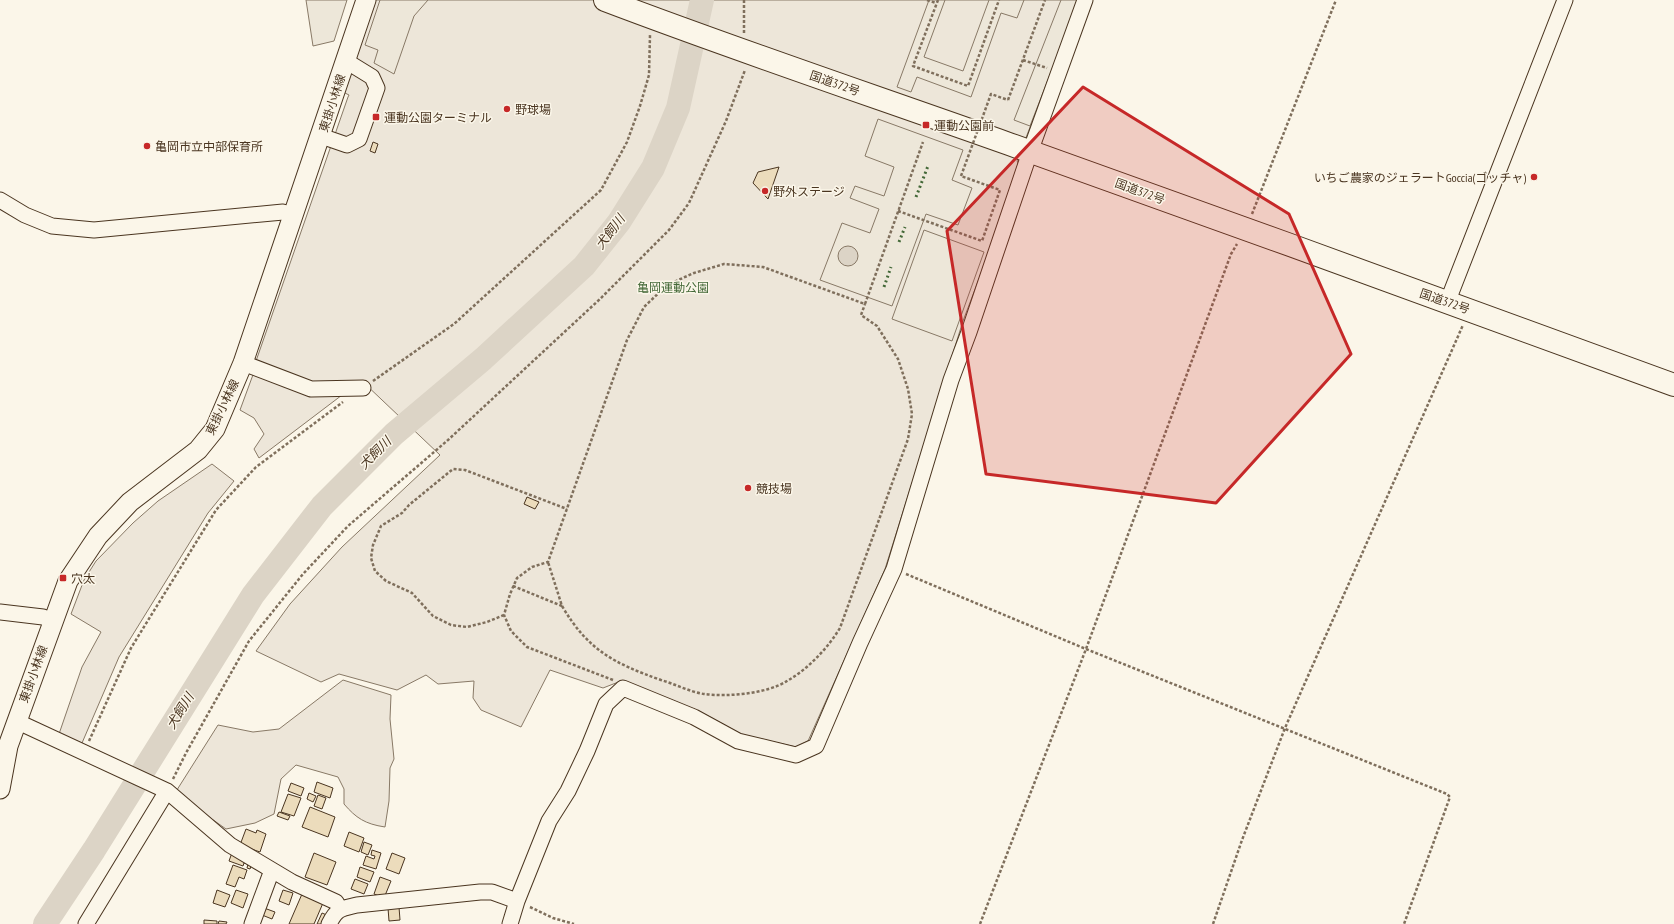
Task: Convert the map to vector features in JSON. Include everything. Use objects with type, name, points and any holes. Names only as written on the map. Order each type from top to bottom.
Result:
[{"type":"highway","name":"国道372号","points":[[606,0],[744,52],[1246,229],[1674,385]]},
{"type":"main road","name":"東掛小林線","points":[[0,790],[8,746],[16,721],[68,581],[98,536],[130,502],[198,450],[215,429],[243,363],[366,0]]},
{"type":"street","points":[[510,924],[517,901],[549,821],[571,785],[587,751],[606,704],[623,688],[694,717],[738,741],[796,755],[816,746],[860,642],[894,570],[951,380],[972,324],[1030,152],[1085,0]]},
{"type":"street","points":[[1447,302],[1565,0]]},
{"type":"street","points":[[321,136],[347,144],[359,139],[377,88],[372,77],[346,61]]},
{"type":"street","points":[[0,200],[25,215],[52,226],[94,230],[283,212],[294,216]]},
{"type":"street","points":[[243,363],[312,389],[363,388]]},
{"type":"street","points":[[0,612],[43,617],[53,621]]},
{"type":"street","points":[[16,721],[162,788],[230,845],[292,882],[336,902],[340,909]]},
{"type":"street","points":[[86,924],[104,898],[162,788]]},
{"type":"street","points":[[252,924],[272,870]]},
{"type":"street","points":[[329,924],[334,913],[340,909],[357,905],[480,892],[492,892],[517,901]]},
{"type":"path","points":[[162,788],[186,753],[249,641],[304,574],[348,526],[460,430],[600,299],[668,230],[689,203],[726,121],[744,52],[744,0]]},
{"type":"path","points":[[927,0],[937,2],[913,66],[968,86],[999,0]]},
{"type":"path","points":[[898,211],[982,241],[1000,190],[961,176],[991,94],[1008,100],[1045,0]]},
{"type":"path","points":[[980,924],[1086,649],[1231,254],[1246,229],[1336,0]]},
{"type":"path","points":[[1023,60],[1059,73]]},
{"type":"path","points":[[865,304],[763,267],[724,264],[694,273],[667,286],[644,307],[627,340],[548,562],[562,606],[573,625],[589,643],[613,660],[641,673],[702,694],[724,696],[757,692],[786,682],[811,663],[832,641],[840,628],[908,439],[912,414],[908,389],[898,359],[877,326],[861,315],[865,304],[898,211],[923,142]]},
{"type":"path","points":[[1213,924],[1242,840],[1285,728],[1470,310]]},
{"type":"path","points":[[504,615],[487,622],[467,627],[451,624],[433,616],[412,593],[386,581],[376,571],[371,558],[373,545],[381,526],[402,513],[409,505],[453,469],[465,470],[567,509]]},
{"type":"path","points":[[548,562],[532,567],[517,578],[504,615],[511,631],[527,647],[618,682]]},
{"type":"path","points":[[894,570],[1086,649],[1285,728],[1450,797],[1404,924]]},
{"type":"path","points":[[513,586],[562,606]]},
{"type":"path","points":[[517,901],[553,918],[574,924]]},
{"type":"highlighted area","points":[[1083,87],[1289,214],[1351,354],[1216,503],[986,474],[947,231]]},
{"type":"green space","name":"亀岡運動公園","points":[[374,0],[1079,0],[1017,161],[1021,168],[963,321],[885,569],[808,741],[796,747],[743,735],[699,711],[621,681],[603,688],[550,670],[521,727],[481,710],[473,698],[474,681],[438,684],[426,675],[397,690],[339,674],[321,682],[256,651],[290,604],[342,547],[440,455],[362,381],[311,384],[256,361],[349,95],[343,92]]},
{"type":"green space","points":[[254,372],[346,392],[259,458],[254,449],[264,434],[254,418],[240,410]]},
{"type":"green space","points":[[212,464],[234,481],[208,513],[119,657],[82,743],[59,734],[82,667],[101,632],[71,614],[84,580],[96,561],[133,523],[158,501]]},
{"type":"green space","points":[[343,680],[391,695],[390,719],[394,759],[390,768],[389,801],[385,827],[366,822],[357,817],[348,809],[344,804],[344,789],[338,777],[296,765],[281,779],[274,814],[255,823],[226,829],[175,793],[218,725],[253,732],[279,729]]},
{"type":"shaded area","points":[[306,0],[347,0],[334,41],[313,46]]},
{"type":"shaded area","points":[[380,0],[428,0],[414,16],[394,74],[374,63],[378,50],[365,45]]},
{"type":"shaded area","points":[[929,0],[945,0],[924,57],[963,71],[989,0],[1024,0],[1017,18],[1001,13],[971,97],[917,77],[911,92],[897,87]]},
{"type":"shaded area","points":[[1061,0],[1079,0],[1030,126],[1014,120]]},
{"type":"shaded area","points":[[878,119],[963,150],[952,180],[972,188],[958,225],[926,214],[892,306],[820,280],[842,223],[870,233],[879,209],[850,198],[855,186],[884,196],[894,167],[865,156]]},
{"type":"shaded area","points":[[924,230],[984,252],[952,341],[892,319]]},
{"type":"shaded area","points":[[848,246],[855,249],[858,256],[855,263],[848,266],[841,263],[838,256],[841,249]]},
{"type":"building","points":[[373,142],[378,144],[375,153],[370,151]]},
{"type":"building","name":"野外ステージ","points":[[779,167],[768,199],[753,183],[758,172]]},
{"type":"building","points":[[527,497],[539,502],[535,509],[524,504]]},
{"type":"building","points":[[317,782],[333,788],[330,798],[314,792]]},
{"type":"building","points":[[291,783],[304,788],[301,796],[288,791]]},
{"type":"building","points":[[309,793],[316,796],[313,802],[307,799]]},
{"type":"building","points":[[288,794],[301,798],[294,816],[281,812]]},
{"type":"building","points":[[318,795],[326,798],[322,809],[314,806]]},
{"type":"building","points":[[310,807],[335,817],[328,837],[302,827]]},
{"type":"building","points":[[279,812],[290,816],[288,820],[277,816]]},
{"type":"building","points":[[246,829],[256,833],[257,830],[266,834],[260,852],[240,845]]},
{"type":"building","points":[[349,832],[364,838],[359,852],[344,846]]},
{"type":"building","points":[[364,842],[372,845],[368,855],[361,852]]},
{"type":"building","points":[[233,850],[253,861],[250,869],[247,868],[248,864],[244,863],[243,866],[229,861]]},
{"type":"building","points":[[372,850],[381,853],[376,869],[363,865],[366,856],[374,859],[375,856],[371,855]]},
{"type":"building","points":[[314,853],[336,862],[327,885],[305,877]]},
{"type":"building","points":[[392,853],[405,858],[399,874],[386,869]]},
{"type":"building","points":[[233,865],[247,870],[244,879],[239,877],[235,887],[226,884]]},
{"type":"building","points":[[360,867],[374,872],[370,882],[357,877]]},
{"type":"building","points":[[380,877],[391,881],[384,898],[374,894]]},
{"type":"building","points":[[355,879],[368,884],[364,894],[351,889]]},
{"type":"building","points":[[217,890],[230,895],[225,907],[213,903]]},
{"type":"building","points":[[236,890],[248,894],[243,908],[231,903]]},
{"type":"building","points":[[283,890],[293,893],[289,905],[279,901]]},
{"type":"building","points":[[302,894],[323,903],[314,924],[289,924]]},
{"type":"building","points":[[399,907],[400,920],[389,921],[388,908]]},
{"type":"building","points":[[264,908],[275,912],[272,919],[262,915]]},
{"type":"building","points":[[322,913],[329,916],[325,924],[317,924]]},
{"type":"building","points":[[204,920],[217,921],[217,924],[204,924]]},
{"type":"building","points":[[219,921],[227,922],[226,924],[218,924]]},
{"type":"waterway","name":"犬飼川","points":[[45,924],[94,850],[253,595],[322,506],[394,434],[483,359],[584,266],[619,222],[653,168],[678,108],[702,0]]},
{"type":"hedge","points":[[916,197],[928,166]]},
{"type":"hedge","points":[[899,242],[905,227]]},
{"type":"hedge","points":[[884,287],[891,267]]},
{"type":"place","name":"野球場","points":[[507,109]]},
{"type":"place","name":"運動公園ターミナル","points":[[376,117]]},
{"type":"place","name":"運動公園前","points":[[926,125]]},
{"type":"place","name":"亀岡市立中部保育所","points":[[147,146]]},
{"type":"place","name":"いちご農家のジェラートGoccia(ゴッチャ)","points":[[1534,177]]},
{"type":"place","name":"野外ステージ","points":[[765,191]]},
{"type":"place","name":"競技場","points":[[748,488]]},
{"type":"place","name":"穴太","points":[[63,578]]}]
